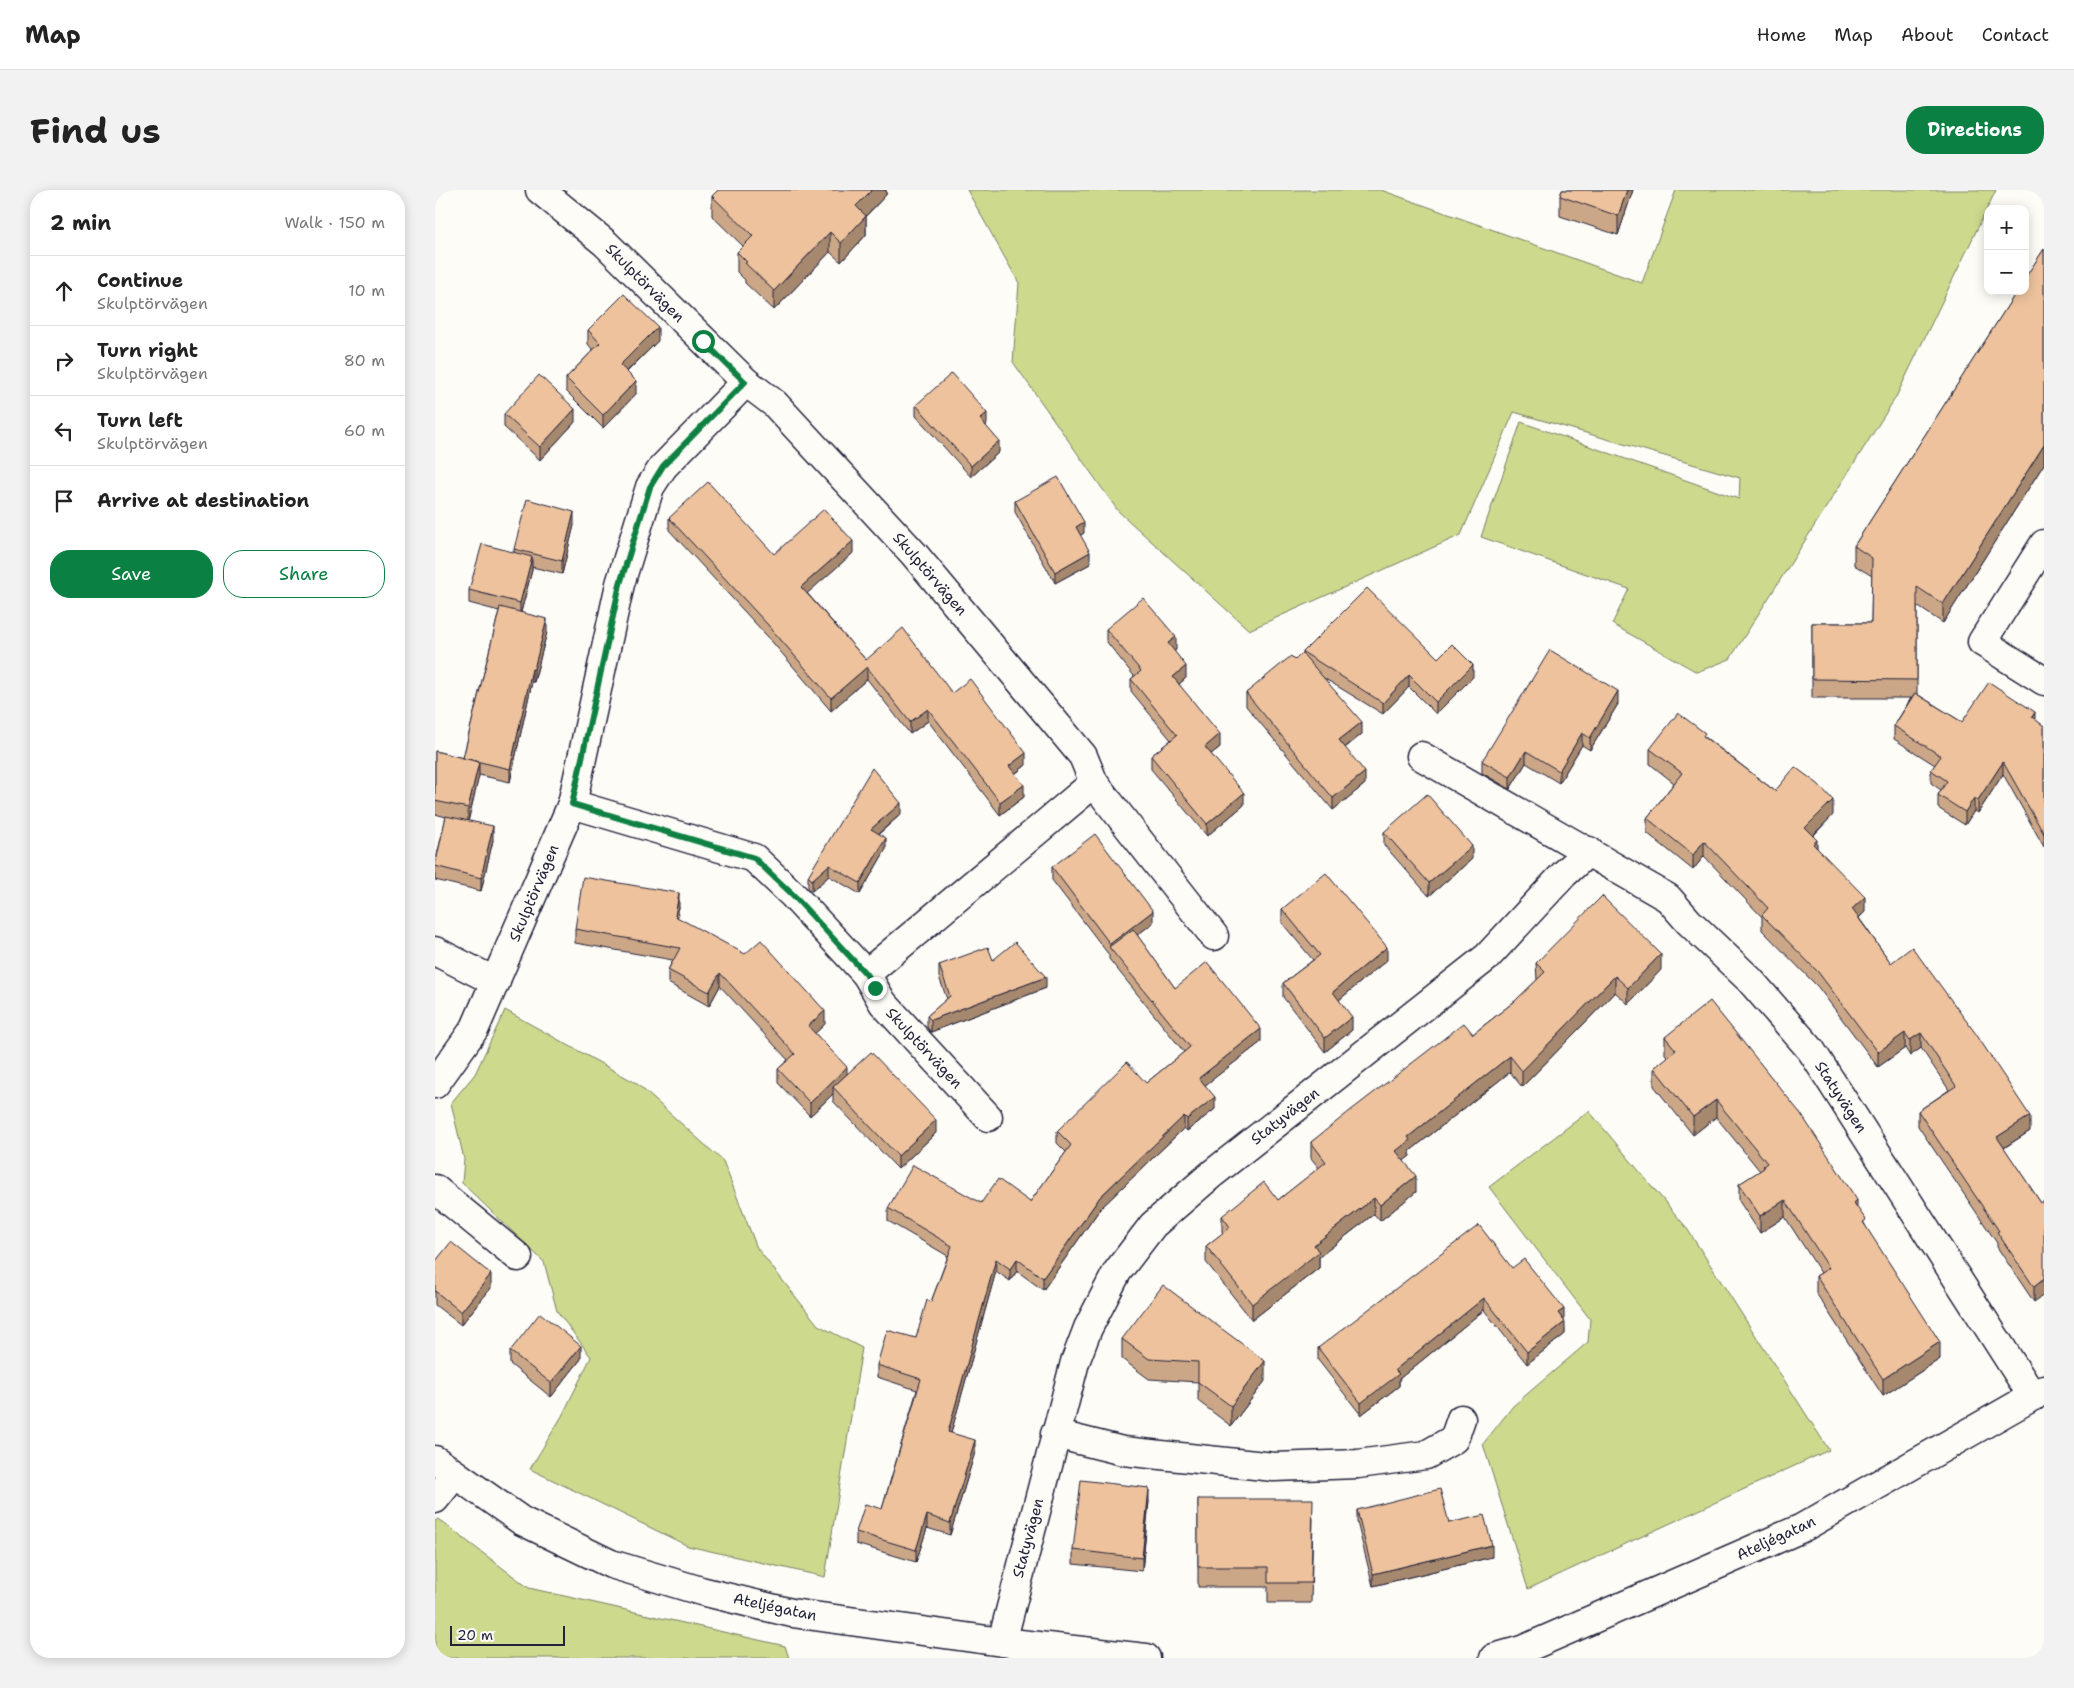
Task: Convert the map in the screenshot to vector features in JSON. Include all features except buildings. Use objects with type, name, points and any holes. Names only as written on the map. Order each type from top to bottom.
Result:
[{"type":"street","name":"Skulptörvägen","points":[[539,190],[605,243],[745,382],[775,404],[915,554],[1083,756],[1094,783],[1214,936]]},
{"type":"street","name":"Skulptörvägen","points":[[435,1084],[475,1028],[572,804],[620,584],[650,487],[663,466],[745,382]]},
{"type":"street","points":[[2044,544],[1982,642],[2044,681]]},
{"type":"street","name":"Statyvägen","points":[[1421,756],[1589,851],[1607,865],[1668,898],[1689,922],[1750,980],[1811,1050],[2039,1394]]},
{"type":"street","points":[[866,974],[1094,783]]},
{"type":"street","name":"Skulptörvägen","points":[[572,804],[754,858],[792,894],[866,974],[883,1003],[988,1117]]},
{"type":"street","name":"Statyvägen","points":[[1017,1648],[1055,1434],[1075,1362],[1088,1328],[1117,1272],[1153,1225],[1220,1168],[1487,957],[1589,851]]},
{"type":"street","points":[[435,951],[496,982]]},
{"type":"street","points":[[435,1189],[518,1257]]},
{"type":"street","name":"Ateljégatan","points":[[1497,1658],[1522,1650],[1802,1528],[2039,1394]]},
{"type":"street","points":[[1055,1434],[1123,1451],[1274,1467],[1359,1464],[1426,1455],[1454,1438],[1461,1419]]},
{"type":"street","points":[[435,1499],[445,1467]]},
{"type":"street","name":"Ateljégatan","points":[[445,1467],[522,1521],[611,1564],[701,1591],[792,1613],[1017,1648],[1147,1658]]},
{"type":"green space","points":[[967,190],[1381,190],[1642,283],[1676,190],[1996,190],[1989,205],[1984,205],[1984,215],[1896,397],[1730,659],[1697,672],[1612,624],[1629,589],[1481,537],[1521,422],[1739,499],[1740,478],[1514,412],[1461,535],[1249,630],[1118,511],[1013,362],[1019,283]]},
{"type":"green space","points":[[505,1010],[636,1083],[723,1161],[757,1248],[818,1325],[862,1348],[825,1577],[688,1546],[530,1469],[562,1416],[591,1357],[557,1311],[544,1262],[462,1183],[464,1159],[451,1103],[475,1074]]},
{"type":"green space","points":[[1589,1111],[1686,1227],[1829,1450],[1528,1589],[1483,1444],[1513,1406],[1588,1342],[1590,1319],[1489,1187]]},
{"type":"green space","points":[[438,1519],[529,1588],[785,1646],[789,1658],[435,1658],[435,1521]]},
{"type":"route","points":[[703,341],[745,382],[663,466],[650,487],[620,584],[572,804],[754,858],[792,894],[866,974],[875,988]]}]
